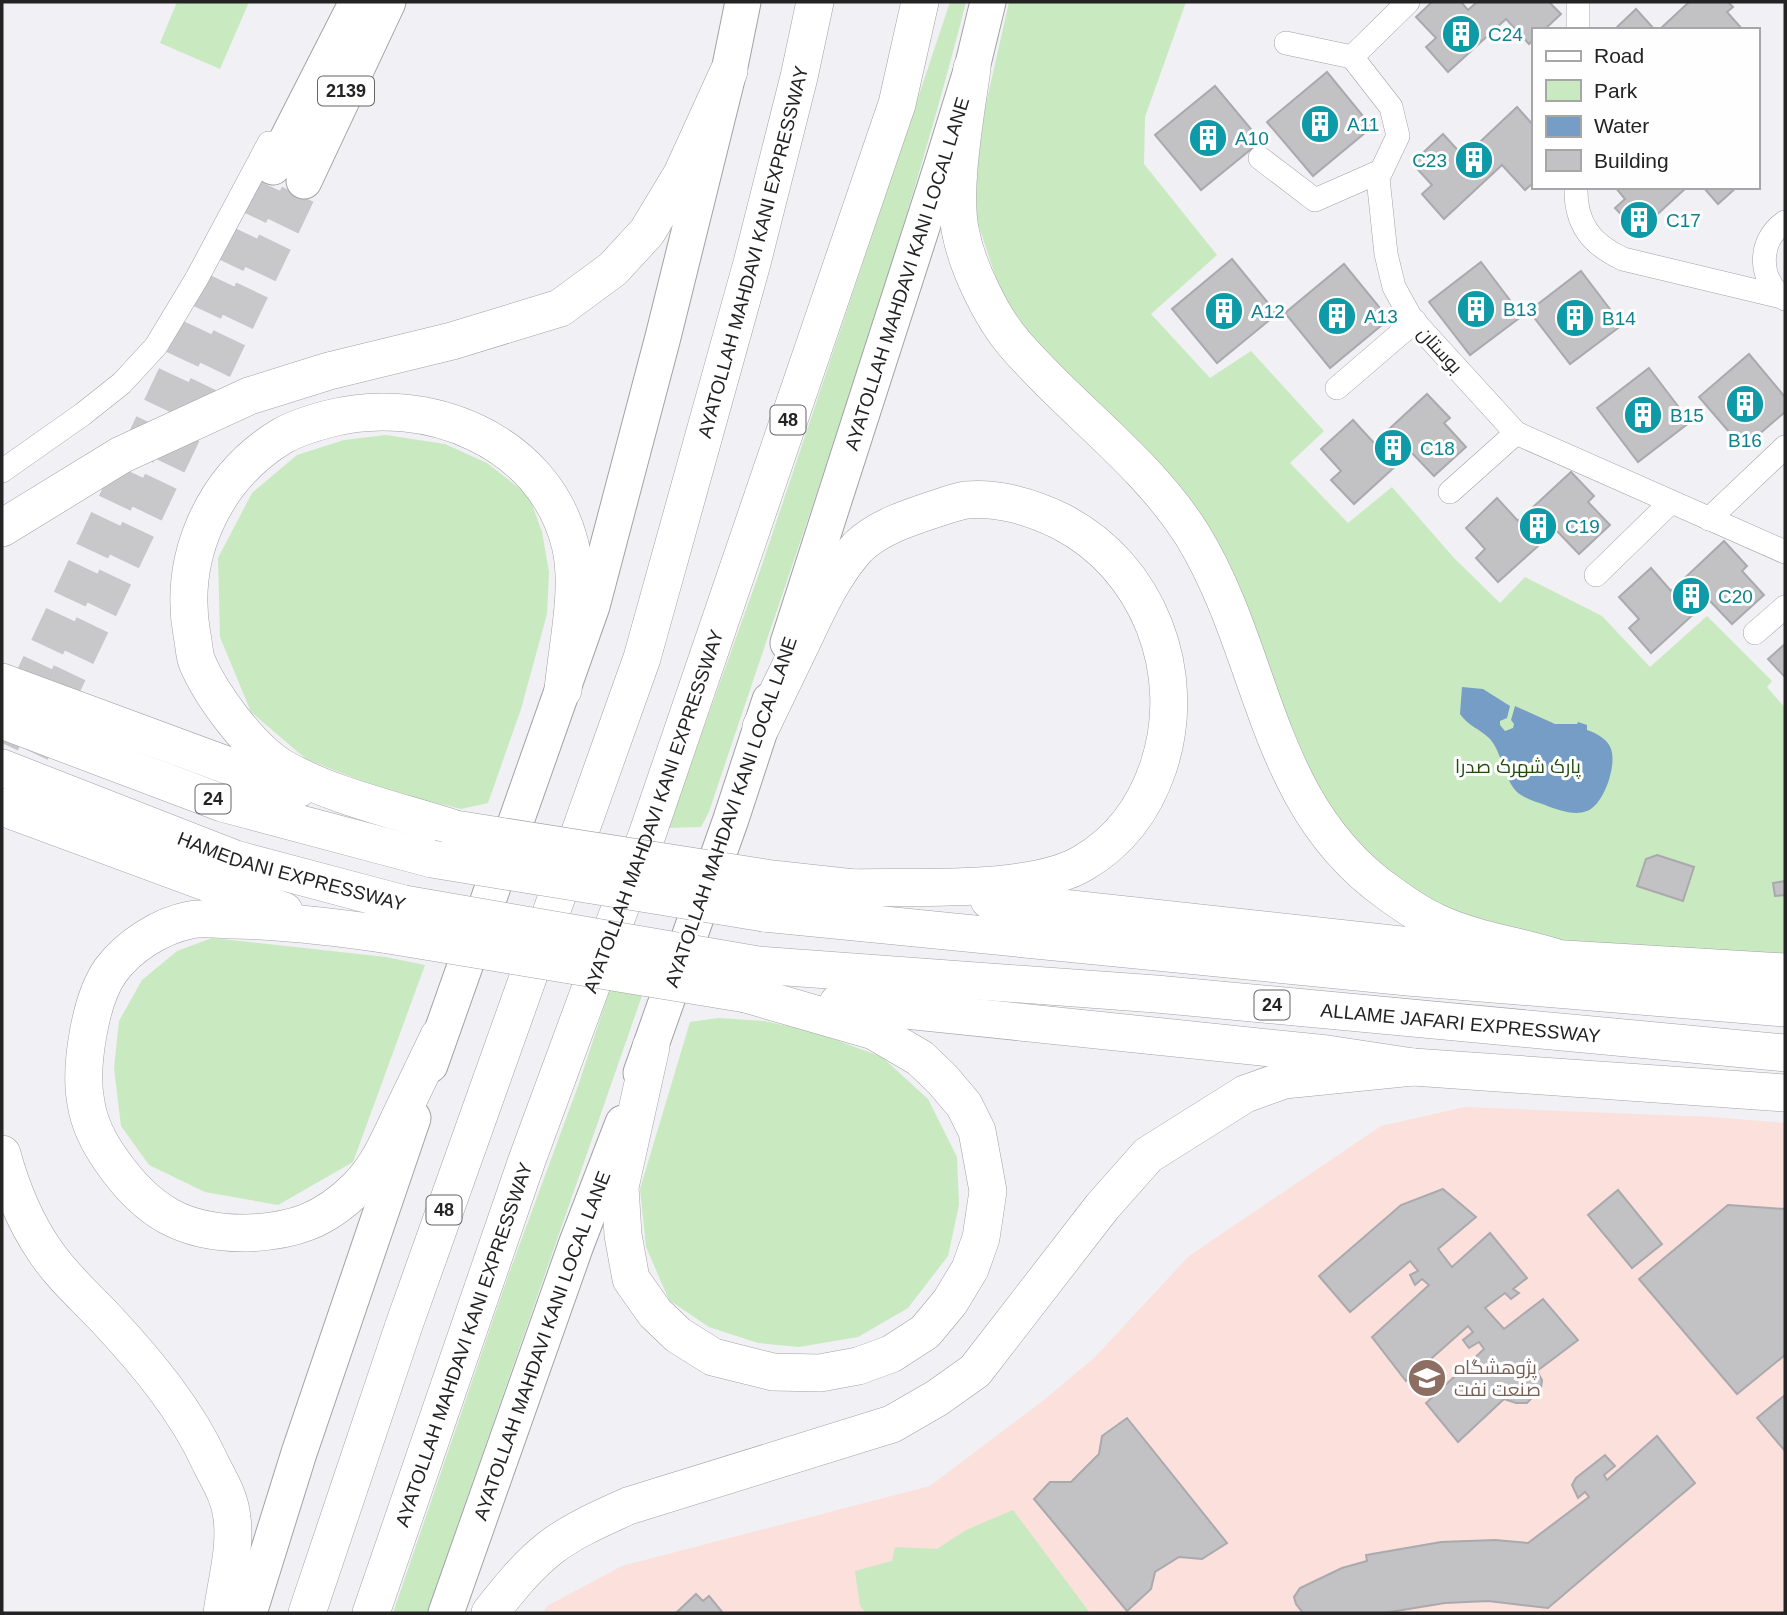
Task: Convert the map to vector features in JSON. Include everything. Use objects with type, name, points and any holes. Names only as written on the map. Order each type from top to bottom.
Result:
[{"type":"highway","name":"AYATOLLAH MAHDAVI KANI EXPRESSWAY","points":[[307,1613],[404,1325],[642,658],[752,262],[799,77],[815,2]]},
{"type":"highway","name":"AYATOLLAH MAHDAVI KANI EXPRESSWAY","points":[[371,1613],[527,1160],[647,835],[897,104],[920,2]]},
{"type":"highway","points":[[897,104],[933,2]]},
{"type":"highway","points":[[972,68],[962,138],[958,197],[960,234],[972,268],[1012,341],[1169,501],[1193,536],[1217,581],[1281,753],[1325,832],[1348,859],[1373,881],[1403,903],[1438,923],[1490,943],[1515,946],[1554,957]]},
{"type":"highway","points":[[2,528],[121,455],[249,396],[329,371],[452,341],[560,308],[613,269],[647,232],[682,174],[729,71]]},
{"type":"highway","points":[[455,829],[308,780],[279,765],[248,736],[223,707],[197,661],[190,623],[188,588],[194,549],[211,510],[229,483],[253,458],[283,435],[345,415],[381,411],[422,415],[459,424],[494,442],[527,466],[548,493],[563,523],[570,545],[573,568],[572,602],[563,690]]},
{"type":"highway","points":[[2,682],[278,784],[455,829],[768,896],[849,888],[1032,881],[1060,874],[1082,864],[1120,836],[1144,803],[1162,757],[1167,733],[1167,671],[1161,640],[1146,605],[1118,565],[1097,544],[1072,527],[1020,505],[966,500],[896,521],[859,547],[832,582],[761,727]]},
{"type":"highway","name":"24","points":[[2,720],[222,803],[432,859],[768,896],[1394,976],[1785,1007]]},
{"type":"highway","name":"HAMEDANI EXPRESSWAY","points":[[2,768],[397,920],[608,939],[752,979]]},
{"type":"highway","points":[[2,807],[318,924]]},
{"type":"highway","points":[[849,888],[1483,954],[1785,972]]},
{"type":"highway","points":[[439,1036],[376,1166],[357,1188],[332,1210],[309,1223],[281,1230],[230,1233],[193,1227],[165,1215],[139,1196],[99,1142],[86,1103],[84,1075],[87,1038],[95,1004],[111,971],[134,947],[154,933],[191,919],[318,924],[397,920],[752,979],[1413,1067],[1785,1093]]},
{"type":"highway","points":[[651,1047],[620,1187],[623,1236],[631,1279],[654,1313],[678,1335],[713,1357],[773,1372],[820,1373],[858,1366],[891,1354],[925,1332],[971,1269],[981,1238],[988,1191],[977,1131],[957,1096],[927,1065],[908,1051],[874,1031],[752,979]]},
{"type":"highway","name":"ALLAME JAFARI EXPRESSWAY","points":[[752,979],[1156,994],[1785,1053]]},
{"type":"highway","points":[[490,1613],[524,1573],[551,1547],[587,1525],[628,1506],[892,1424],[937,1398],[975,1371],[1102,1207],[1148,1155],[1234,1100],[1284,1080],[1413,1067]]},
{"type":"highway","points":[[2,1154],[22,1209],[44,1250],[68,1281],[108,1321],[150,1370],[203,1446],[226,1490],[232,1519],[222,1613]]},
{"type":"main road","name":"2139","points":[[357,2],[288,174],[388,2]]},
{"type":"main road","points":[[249,1613],[299,1453],[379,1223],[439,1036],[596,593],[663,337],[729,71],[743,2]]},
{"type":"main road","name":"AYATOLLAH MAHDAVI KANI LOCAL LANE","points":[[446,1613],[731,819],[972,68],[988,2]]},
{"type":"street","points":[[2,471],[122,383],[156,346],[197,278],[284,115],[339,2]]},
{"type":"street","points":[[1286,43],[1352,57],[1408,2]]},
{"type":"street","points":[[1578,2],[1578,28]]},
{"type":"street","name":"بوستان","points":[[1352,57],[1391,107],[1398,136],[1378,178],[1394,287],[1415,321],[1516,433],[1785,552]]},
{"type":"street","points":[[1260,158],[1315,200],[1381,171]]},
{"type":"street","points":[[1576,189],[1578,215],[1588,235],[1604,250],[1623,260],[1784,298]]},
{"type":"street","points":[[1784,298],[1773,288],[1766,276],[1764,262],[1770,237],[1785,222]]},
{"type":"street","points":[[1337,388],[1415,321]]},
{"type":"street","points":[[1450,492],[1516,433]]},
{"type":"street","points":[[1709,519],[1785,447]]},
{"type":"street","points":[[1596,575],[1671,502]]},
{"type":"street","points":[[1755,633],[1785,607]]},
{"type":"shaded area","name":"پژوهشگاه صنعت نفت","points":[[1465,1107],[1712,1117],[1785,1123],[1785,1613],[543,1613],[547,1606],[622,1566],[930,1486],[1044,1400],[1095,1357],[1189,1256],[1381,1126]]},
{"type":"green space","points":[[177,2],[249,2],[220,69],[160,43]]},
{"type":"green space","points":[[950,2],[966,2],[909,207],[845,409],[709,812],[701,827],[668,828],[761,568]]},
{"type":"green space","name":"پارک شهرک صدرا","points":[[1009,2],[1186,2],[1145,117],[1144,164],[1217,255],[1151,314],[1210,378],[1251,351],[1324,431],[1290,463],[1348,523],[1392,487],[1454,558],[1500,603],[1525,577],[1602,616],[1650,667],[1707,616],[1772,681],[1767,687],[1785,708],[1785,959],[1553,940],[1416,900],[1314,799],[1261,653],[1020,330],[999,287],[972,205],[986,104]]},
{"type":"green space","points":[[386,435],[445,444],[487,463],[529,496],[542,532],[549,572],[547,614],[521,709],[488,803],[461,809],[387,791],[306,759],[251,712],[220,637],[218,558],[252,493],[297,455],[344,440]]},
{"type":"green space","points":[[212,938],[386,957],[425,965],[353,1162],[278,1205],[205,1192],[149,1165],[121,1126],[114,1068],[119,1021],[142,980],[177,951]]},
{"type":"green space","points":[[612,983],[645,987],[427,1613],[393,1613],[507,1279],[578,1086]]},
{"type":"green space","points":[[718,1018],[764,1021],[812,1031],[882,1057],[928,1099],[957,1157],[959,1205],[948,1256],[908,1308],[858,1337],[799,1347],[758,1343],[709,1327],[669,1300],[646,1247],[640,1189],[690,1022]]},
{"type":"green space","points":[[1013,1510],[1090,1613],[866,1613],[860,1606],[855,1571],[892,1561],[895,1547],[937,1549],[966,1530]]},
{"type":"water","points":[[1462,687],[1483,689],[1510,706],[1507,718],[1500,721],[1505,731],[1513,728],[1511,720],[1515,706],[1555,724],[1578,722],[1587,725],[1587,730],[1604,739],[1611,749],[1612,765],[1608,784],[1599,801],[1587,811],[1572,813],[1538,803],[1516,791],[1493,743],[1460,714]]},
{"type":"building","name":"C24","points":[[1432,2],[1461,2],[1468,10],[1477,2],[1549,2],[1561,14],[1546,28],[1532,28],[1532,41],[1529,44],[1506,19],[1448,72],[1426,47],[1436,38],[1416,17]]},
{"type":"building","points":[[1689,2],[1728,2],[1733,7],[1727,12],[1741,28],[1661,28]]},
{"type":"building","points":[[1636,9],[1653,28],[1616,28]]},
{"type":"building","name":"A11","points":[[1327,72],[1372,127],[1313,176],[1267,122]]},
{"type":"building","name":"A10","points":[[1215,86],[1261,141],[1201,190],[1155,135]]},
{"type":"building","name":"C23","points":[[1517,107],[1532,124],[1532,184],[1525,190],[1502,165],[1444,219],[1422,194],[1432,185],[1412,163],[1443,134],[1464,157]]},
{"type":"building","name":"C17","points":[[1617,189],[1685,189],[1638,232],[1615,208],[1625,199]]},
{"type":"building","name":"C17","points":[[1705,189],[1735,189],[1718,204]]},
{"type":"building","name":"A12","points":[[1232,259],[1277,314],[1217,363],[1172,309]]},
{"type":"building","name":"B13","points":[[1481,262],[1522,316],[1470,355],[1429,302]]},
{"type":"building","name":"A13","points":[[1344,264],[1389,319],[1330,368],[1285,313]]},
{"type":"building","name":"B14","points":[[1581,271],[1622,325],[1570,364],[1529,311]]},
{"type":"building","name":"B16","points":[[1749,354],[1785,397],[1785,412],[1743,448],[1699,397]]},
{"type":"building","name":"B15","points":[[1649,368],[1690,422],[1638,462],[1597,408]]},
{"type":"building","name":"C18","points":[[1427,394],[1450,418],[1444,423],[1466,447],[1434,476],[1411,452],[1354,504],[1331,480],[1341,471],[1321,449],[1353,420],[1374,443]]},
{"type":"building","name":"C19","points":[[1571,472],[1594,496],[1588,502],[1610,525],[1579,554],[1556,530],[1498,582],[1476,558],[1485,549],[1466,528],[1497,498],[1518,521]]},
{"type":"building","name":"C20","points":[[1724,541],[1747,566],[1742,571],[1764,595],[1732,624],[1709,600],[1651,653],[1629,628],[1639,619],[1619,597],[1651,568],[1671,591]]},
{"type":"building","points":[[1785,644],[1785,677],[1768,659]]},
{"type":"building","points":[[1657,855],[1694,867],[1683,901],[1637,886],[1646,859]]},
{"type":"building","points":[[1785,881],[1785,895],[1775,896],[1773,883]]},
{"type":"building","points":[[1443,1189],[1476,1217],[1438,1249],[1452,1267],[1490,1233],[1527,1278],[1513,1289],[1519,1293],[1511,1299],[1505,1293],[1485,1308],[1504,1329],[1543,1299],[1578,1340],[1537,1371],[1542,1380],[1541,1388],[1527,1403],[1504,1399],[1458,1442],[1426,1403],[1484,1349],[1479,1342],[1469,1348],[1463,1340],[1473,1332],[1468,1326],[1406,1381],[1372,1337],[1429,1285],[1422,1279],[1415,1285],[1410,1275],[1418,1271],[1410,1261],[1350,1312],[1319,1276],[1401,1205]]},
{"type":"building","points":[[1618,1190],[1662,1244],[1632,1268],[1588,1215]]},
{"type":"building","points":[[1728,1205],[1785,1209],[1785,1355],[1737,1394],[1639,1279]]},
{"type":"building","points":[[1785,1395],[1785,1451],[1757,1418]]},
{"type":"building","points":[[1127,1418],[1227,1543],[1202,1559],[1179,1557],[1155,1572],[1151,1589],[1127,1611],[1034,1499],[1050,1482],[1071,1482],[1099,1454],[1102,1436]]},
{"type":"building","points":[[1657,1436],[1695,1483],[1548,1608],[1488,1601],[1445,1603],[1384,1613],[1303,1613],[1296,1604],[1294,1597],[1300,1588],[1342,1568],[1367,1561],[1366,1555],[1441,1542],[1495,1540],[1528,1543],[1589,1497],[1585,1492],[1578,1498],[1572,1485],[1576,1478],[1605,1455],[1615,1466],[1604,1475],[1607,1480]]},
{"type":"building","points":[[696,1594],[703,1601],[709,1596],[723,1613],[676,1613]]},
{"type":"tunnel","points":[[2,743],[273,167]]},
{"type":"tunnel","points":[[9,800],[304,181]]},
{"type":"place","name":"C24","points":[[1461,34]]},
{"type":"place","name":"A11","points":[[1320,124]]},
{"type":"place","name":"A10","points":[[1208,138]]},
{"type":"place","name":"C23","points":[[1474,160]]},
{"type":"place","name":"C17","points":[[1639,220]]},
{"type":"place","name":"B13","points":[[1476,309]]},
{"type":"place","name":"A12","points":[[1224,311]]},
{"type":"place","name":"A13","points":[[1337,316]]},
{"type":"place","name":"B14","points":[[1575,318]]},
{"type":"place","name":"B16","points":[[1745,404]]},
{"type":"place","name":"B15","points":[[1643,415]]},
{"type":"place","name":"C18","points":[[1393,448]]},
{"type":"place","name":"C19","points":[[1538,526]]},
{"type":"place","name":"C20","points":[[1691,596]]},
{"type":"place","name":"پژوهشگاه صنعت نفت","points":[[1427,1378]]}]
